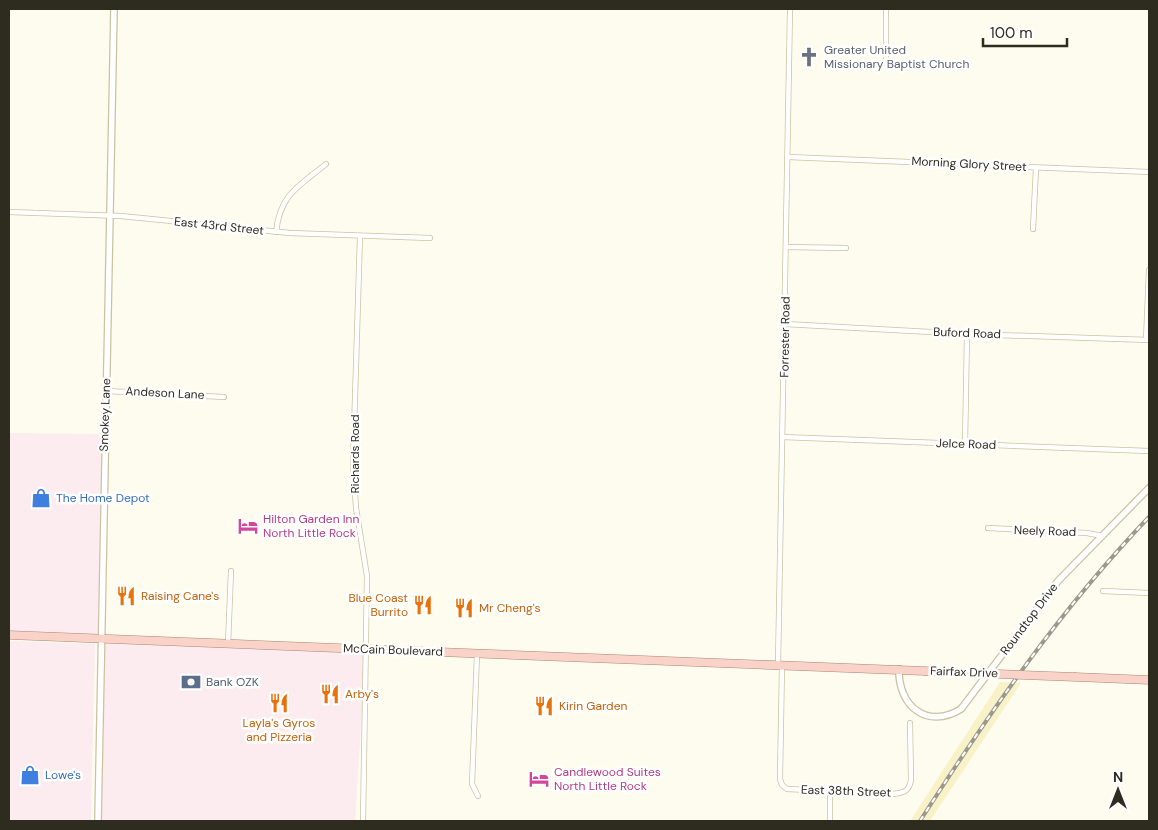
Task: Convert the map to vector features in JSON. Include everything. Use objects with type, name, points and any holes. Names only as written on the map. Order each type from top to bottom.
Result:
[{"type":"main road","name":"McCain Boulevard","points":[[9,634],[780,665]]},
{"type":"main road","name":"Fairfax Drive","points":[[780,665],[1149,680]]},
{"type":"street","name":"Smokey Lane","points":[[98,821],[114,9]]},
{"type":"street","name":"Forrester Road","points":[[787,789],[782,786],[780,779],[780,665],[790,9]]},
{"type":"street","points":[[886,9],[886,63]]},
{"type":"street","name":"Morning Glory Street","points":[[788,157],[1149,172]]},
{"type":"street","points":[[276,232],[279,213],[284,201],[296,187],[326,164]]},
{"type":"street","points":[[1033,229],[1036,168]]},
{"type":"street","name":"East 43rd Street","points":[[9,212],[110,215],[276,232],[430,238]]},
{"type":"street","name":"Richards Road","points":[[360,236],[353,484],[367,576],[363,821]]},
{"type":"street","points":[[786,247],[846,248]]},
{"type":"street","points":[[1148,340],[1149,270]]},
{"type":"street","name":"Buford Road","points":[[786,324],[967,334],[1148,340]]},
{"type":"street","points":[[965,445],[967,334]]},
{"type":"street","name":"Andeson Lane","points":[[107,391],[224,397]]},
{"type":"street","name":"Jelce Road","points":[[782,437],[1149,451]]},
{"type":"street","name":"Roundtop Drive","points":[[899,670],[900,688],[914,710],[936,717],[956,712],[967,703],[1023,624],[1058,581],[1149,488]]},
{"type":"street","name":"Neely Road","points":[[988,528],[1080,532],[1102,536]]},
{"type":"street","points":[[228,644],[231,571]]},
{"type":"street","points":[[1103,591],[1149,593]]},
{"type":"street","points":[[477,654],[472,784],[478,796]]},
{"type":"street","name":"East 38th Street","points":[[787,789],[892,794],[905,792],[910,788],[911,780],[910,723]]},
{"type":"street","points":[[830,792],[830,821]]},
{"type":"shaded area","points":[[9,433],[105,434],[101,639],[9,634]]},
{"type":"shaded area","points":[[101,639],[366,649],[355,821],[102,821]]},
{"type":"shaded area","points":[[9,641],[95,644],[91,821],[9,821]]},
{"type":"shaded area","points":[[1000,682],[1021,683],[930,821],[910,821]]},
{"type":"railway","points":[[920,821],[1027,663],[1085,589],[1149,517]]},
{"type":"place","name":"Greater United Missionary Baptist Church","points":[[809,57]]},
{"type":"place","name":"The Home Depot","points":[[41,498]]},
{"type":"place","name":"Hilton Garden Inn North Little Rock","points":[[248,526]]},
{"type":"place","name":"Raising Cane's","points":[[126,596]]},
{"type":"place","name":"Blue Coast Burrito","points":[[423,605]]},
{"type":"place","name":"Mr Cheng's","points":[[464,608]]},
{"type":"place","name":"Bank OZK","points":[[191,682]]},
{"type":"place","name":"Arby's","points":[[330,694]]},
{"type":"place","name":"Layla's Gyros and Pizzeria","points":[[279,703]]},
{"type":"place","name":"Kirin Garden","points":[[544,706]]},
{"type":"place","name":"Lowe's","points":[[30,775]]},
{"type":"place","name":"Candlewood Suites North Little Rock","points":[[539,779]]}]
